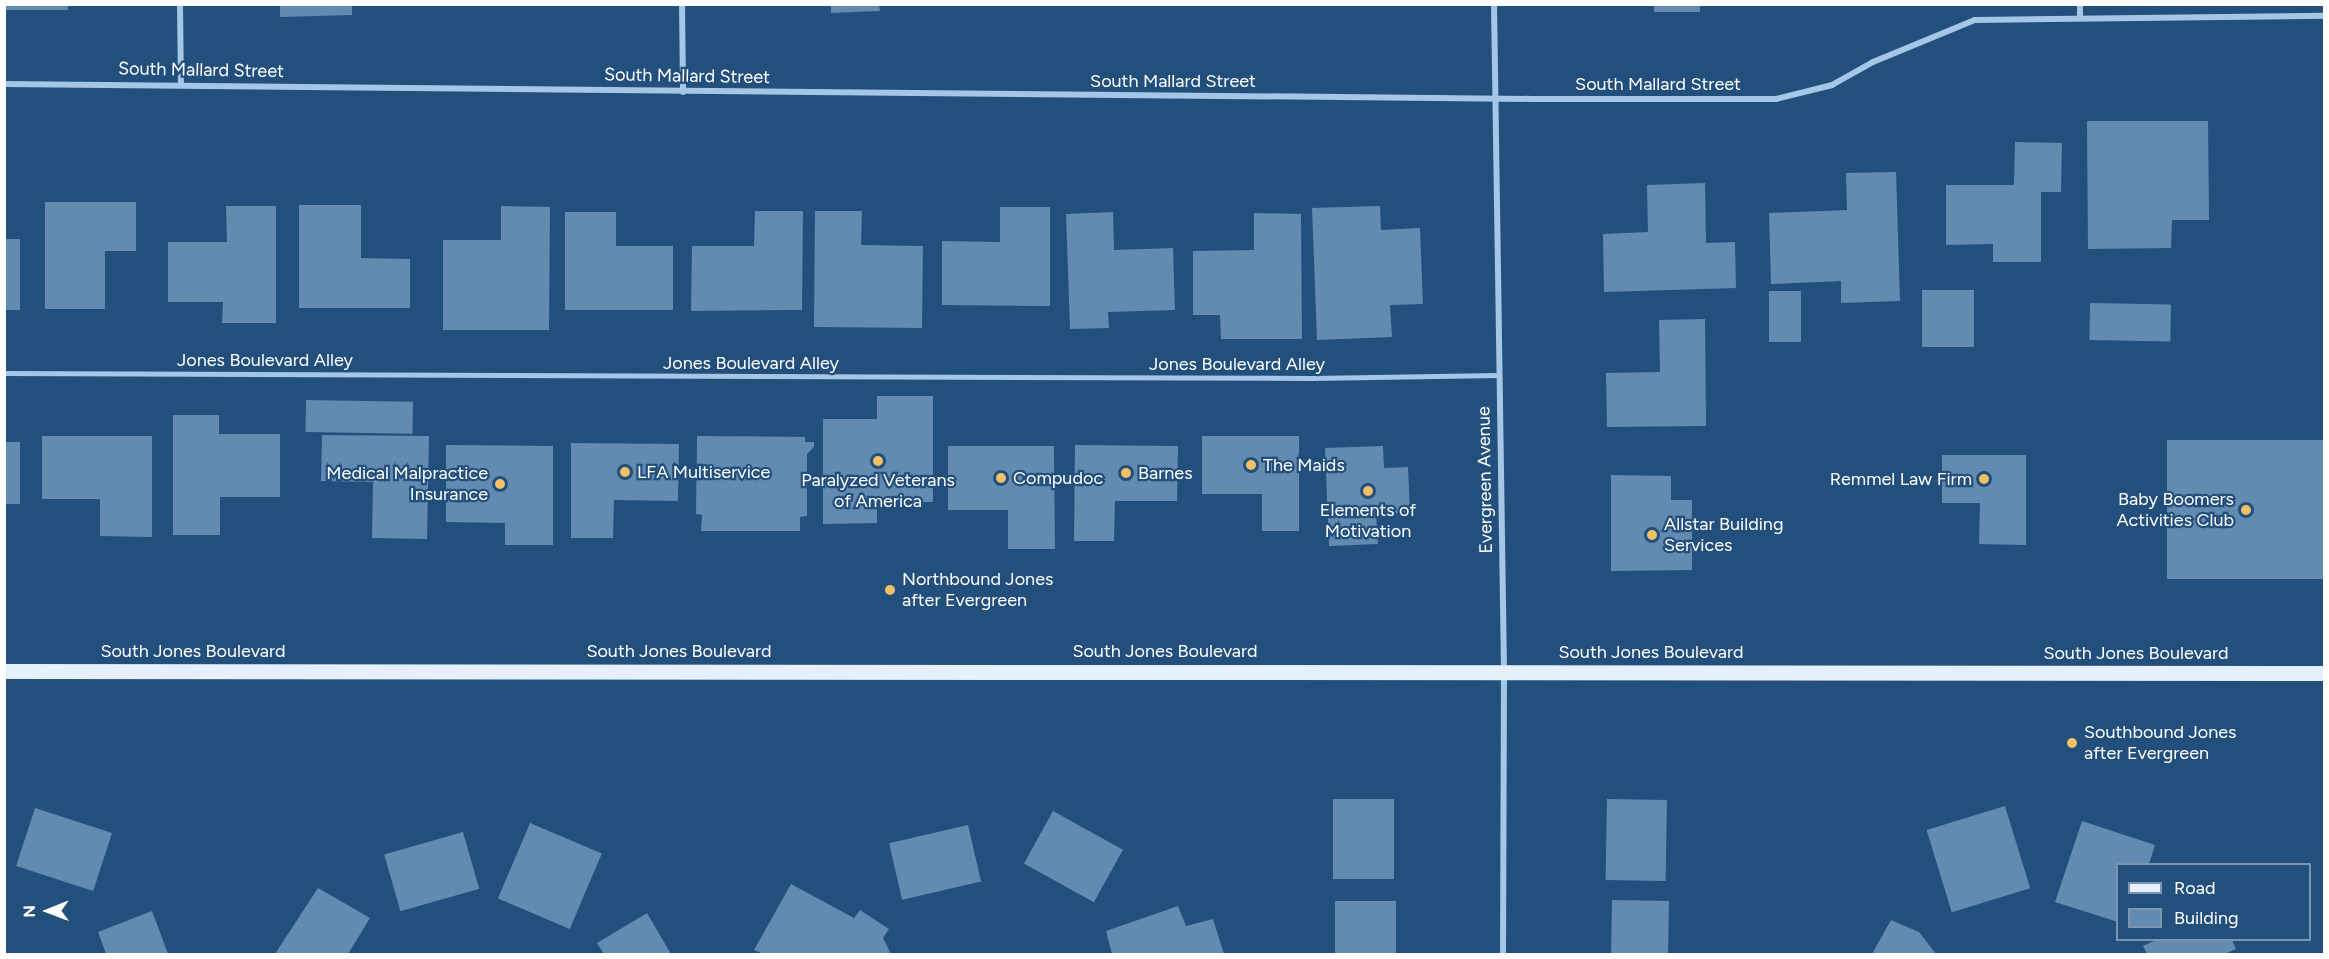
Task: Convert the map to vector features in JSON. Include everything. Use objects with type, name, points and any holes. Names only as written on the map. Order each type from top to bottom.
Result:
[{"type":"main road","name":"South Jones Boulevard","points":[[4,671],[1504,670],[2325,673]]},
{"type":"street","points":[[180,4],[181,85]]},
{"type":"street","points":[[682,4],[683,92]]},
{"type":"street","name":"Evergreen Avenue","points":[[1494,4],[1504,670],[1503,954]]},
{"type":"street","points":[[2080,4],[2080,17]]},
{"type":"street","name":"South Mallard Street","points":[[4,84],[1495,99],[1776,99],[1833,85],[1873,62],[1975,20],[2325,16]]},
{"type":"lane","name":"Jones Boulevard Alley","points":[[4,373],[1300,378],[1498,375]]},
{"type":"building","points":[[4,4],[68,4],[68,10],[4,10]]},
{"type":"building","points":[[280,4],[352,4],[352,15],[280,17]]},
{"type":"building","points":[[831,4],[879,4],[880,11],[831,13]]},
{"type":"building","points":[[1654,4],[1700,4],[1700,12],[1654,12]]},
{"type":"building","points":[[2087,121],[2208,121],[2209,220],[2172,220],[2171,248],[2088,249]]},
{"type":"building","points":[[2015,142],[2062,143],[2061,192],[2041,192],[2041,262],[1993,262],[1993,244],[1946,245],[1946,185],[2014,185]]},
{"type":"building","points":[[1896,172],[1900,301],[1841,303],[1841,281],[1771,284],[1769,213],[1847,210],[1846,173]]},
{"type":"building","points":[[1705,183],[1706,243],[1735,242],[1736,288],[1604,292],[1603,234],[1648,232],[1647,185]]},
{"type":"building","points":[[45,202],[136,202],[136,251],[105,251],[105,309],[45,309]]},
{"type":"building","points":[[299,205],[361,205],[361,258],[410,259],[410,308],[299,308]]},
{"type":"building","points":[[226,206],[276,206],[276,323],[222,323],[223,302],[168,302],[168,242],[227,242]]},
{"type":"building","points":[[501,206],[550,207],[549,330],[443,330],[443,240],[501,240]]},
{"type":"building","points":[[1380,206],[1381,230],[1420,228],[1423,304],[1390,305],[1392,337],[1317,340],[1312,208]]},
{"type":"building","points":[[1000,207],[1050,207],[1050,306],[942,305],[942,241],[1000,242]]},
{"type":"building","points":[[755,211],[803,211],[802,310],[691,311],[692,246],[754,246]]},
{"type":"building","points":[[815,211],[862,211],[861,245],[923,246],[922,328],[814,327]]},
{"type":"building","points":[[565,212],[616,212],[616,246],[673,246],[673,310],[565,310]]},
{"type":"building","points":[[1113,212],[1114,250],[1173,248],[1175,310],[1108,312],[1109,328],[1070,329],[1066,214]]},
{"type":"building","points":[[1254,213],[1301,214],[1302,339],[1221,339],[1220,315],[1193,315],[1193,251],[1254,250]]},
{"type":"building","points":[[4,239],[20,239],[20,310],[4,310]]},
{"type":"building","points":[[1922,290],[1974,290],[1974,347],[1922,347]]},
{"type":"building","points":[[1769,291],[1801,291],[1801,342],[1769,342]]},
{"type":"building","points":[[2090,303],[2171,304],[2170,341],[2089,340]]},
{"type":"building","points":[[1705,319],[1706,426],[1607,427],[1606,373],[1660,372],[1659,320]]},
{"type":"building","name":"Paralyzed Veterans of America","points":[[877,396],[933,396],[933,502],[877,502],[877,523],[823,524],[823,419],[877,419]]},
{"type":"building","points":[[306,400],[413,402],[412,434],[305,432]]},
{"type":"building","points":[[173,415],[219,415],[219,434],[280,434],[280,497],[220,497],[220,535],[173,535]]},
{"type":"building","points":[[322,435],[429,436],[427,539],[372,538],[373,482],[321,481]]},
{"type":"building","points":[[42,436],[152,436],[152,537],[100,536],[100,499],[42,499]]},
{"type":"building","points":[[697,436],[805,437],[805,442],[814,442],[814,447],[807,454],[807,516],[800,517],[800,531],[701,531],[702,515],[696,514]]},
{"type":"building","name":"The Maids","points":[[1202,436],[1299,436],[1299,531],[1262,531],[1262,494],[1202,494]]},
{"type":"building","name":"Baby Boomers Activities Club","points":[[2167,440],[2324,440],[2324,579],[2167,579]]},
{"type":"building","points":[[4,442],[20,442],[20,504],[4,504]]},
{"type":"building","name":"LFA Multiservice","points":[[571,443],[679,444],[678,501],[614,500],[613,538],[571,538]]},
{"type":"building","name":"Medical Malpractice Insurance","points":[[446,445],[553,446],[553,545],[505,545],[505,523],[446,522]]},
{"type":"building","name":"Barnes","points":[[1075,445],[1178,446],[1177,501],[1115,501],[1114,541],[1074,541]]},
{"type":"building","name":"Compudoc","points":[[948,446],[1054,446],[1055,549],[1008,549],[1008,510],[948,510]]},
{"type":"building","name":"Elements of Motivation","points":[[1383,446],[1384,468],[1408,467],[1410,513],[1376,514],[1378,544],[1329,546],[1325,448]]},
{"type":"building","name":"Remmel Law Firm","points":[[1942,455],[2026,455],[2026,545],[1979,544],[1980,503],[1942,503]]},
{"type":"building","name":"Allstar Building Services","points":[[1611,475],[1671,476],[1671,500],[1692,500],[1692,570],[1611,571]]},
{"type":"building","points":[[1333,799],[1394,799],[1394,879],[1333,879]]},
{"type":"building","points":[[1607,799],[1667,800],[1666,881],[1606,880]]},
{"type":"building","points":[[2005,806],[2030,888],[1952,912],[1927,830]]},
{"type":"building","points":[[35,808],[112,833],[93,891],[16,866]]},
{"type":"building","points":[[1053,811],[1123,850],[1094,902],[1024,863]]},
{"type":"building","points":[[2082,821],[2155,845],[2149,863],[2116,863],[2116,921],[2055,902]]},
{"type":"building","points":[[530,823],[602,853],[570,929],[498,898]]},
{"type":"building","points":[[968,825],[981,882],[902,900],[889,843]]},
{"type":"building","points":[[463,832],[479,889],[400,911],[384,855]]},
{"type":"building","points":[[791,884],[854,918],[860,910],[889,929],[883,938],[891,954],[763,954],[754,950]]},
{"type":"building","points":[[318,888],[370,918],[348,954],[275,954]]},
{"type":"building","points":[[1612,900],[1669,901],[1668,954],[1611,954]]},
{"type":"building","points":[[1335,901],[1396,901],[1396,954],[1335,954]]},
{"type":"building","points":[[1178,906],[1186,926],[1213,919],[1224,954],[1112,954],[1106,931]]},
{"type":"building","points":[[152,911],[168,954],[106,954],[98,932]]},
{"type":"building","points":[[647,913],[671,954],[604,954],[597,943]]},
{"type":"building","points":[[1891,920],[1919,932],[1936,954],[1872,954]]},
{"type":"building","points":[[2154,941],[2232,941],[2236,949],[2225,954],[2147,954],[2143,946]]},
{"type":"place","name":"Paralyzed Veterans of America","points":[[878,461]]},
{"type":"place","name":"The Maids","points":[[1251,465]]},
{"type":"place","name":"LFA Multiservice","points":[[625,472]]},
{"type":"place","name":"Barnes","points":[[1126,473]]},
{"type":"place","name":"Compudoc","points":[[1001,478]]},
{"type":"place","name":"Remmel Law Firm","points":[[1984,479]]},
{"type":"place","name":"Medical Malpractice Insurance","points":[[500,484]]},
{"type":"place","name":"Elements of Motivation","points":[[1368,491]]},
{"type":"place","name":"Baby Boomers Activities Club","points":[[2246,510]]},
{"type":"place","name":"Allstar Building Services","points":[[1652,535]]},
{"type":"place","name":"Northbound Jones after Evergreen","points":[[890,590]]},
{"type":"place","name":"Southbound Jones after Evergreen","points":[[2072,743]]}]
